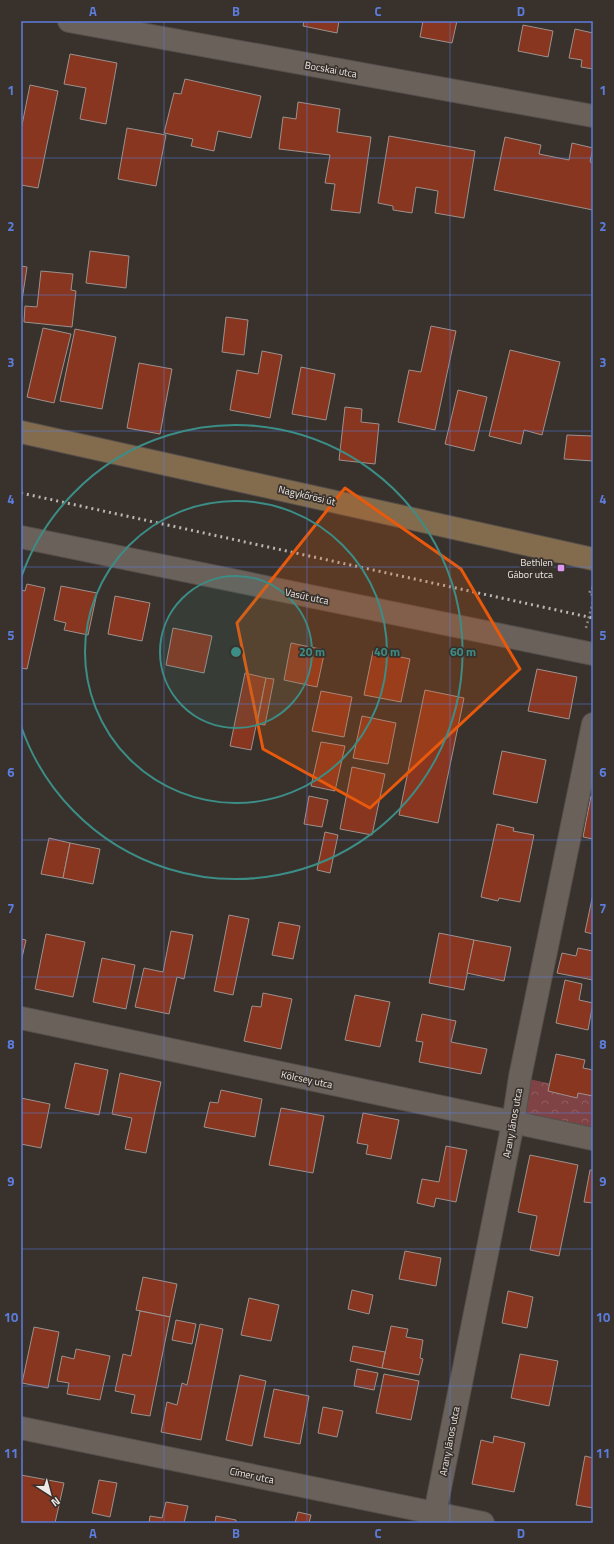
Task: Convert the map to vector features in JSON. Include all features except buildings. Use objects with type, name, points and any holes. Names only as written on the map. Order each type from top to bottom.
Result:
[{"type":"main road","name":"Nagykőrösi út","points":[[21,432],[593,559]]},
{"type":"street","name":"Bocskai utca","points":[[69,21],[593,116]]},
{"type":"street","name":"Vasút utca","points":[[21,537],[593,654]]},
{"type":"street","name":"Arany János utca","points":[[434,1518],[513,1123],[520,1077],[593,724]]},
{"type":"street","name":"Kölcsey utca","points":[[21,1018],[593,1139]]},
{"type":"street","name":"Címer utca","points":[[21,1428],[434,1518],[482,1523]]},
{"type":"path","points":[[593,588],[591,588],[589,594],[593,595]]},
{"type":"path","points":[[586,629],[593,602]]},
{"type":"highlighted area","points":[[345,488],[461,569],[520,669],[370,808],[263,749],[237,623]]},
{"type":"green space","points":[[520,1077],[593,1093],[593,1139],[513,1123]]},
{"type":"railway","points":[[21,493],[593,618]]},
{"type":"place","name":"Bethlen Gábor utca","points":[[561,568]]}]
